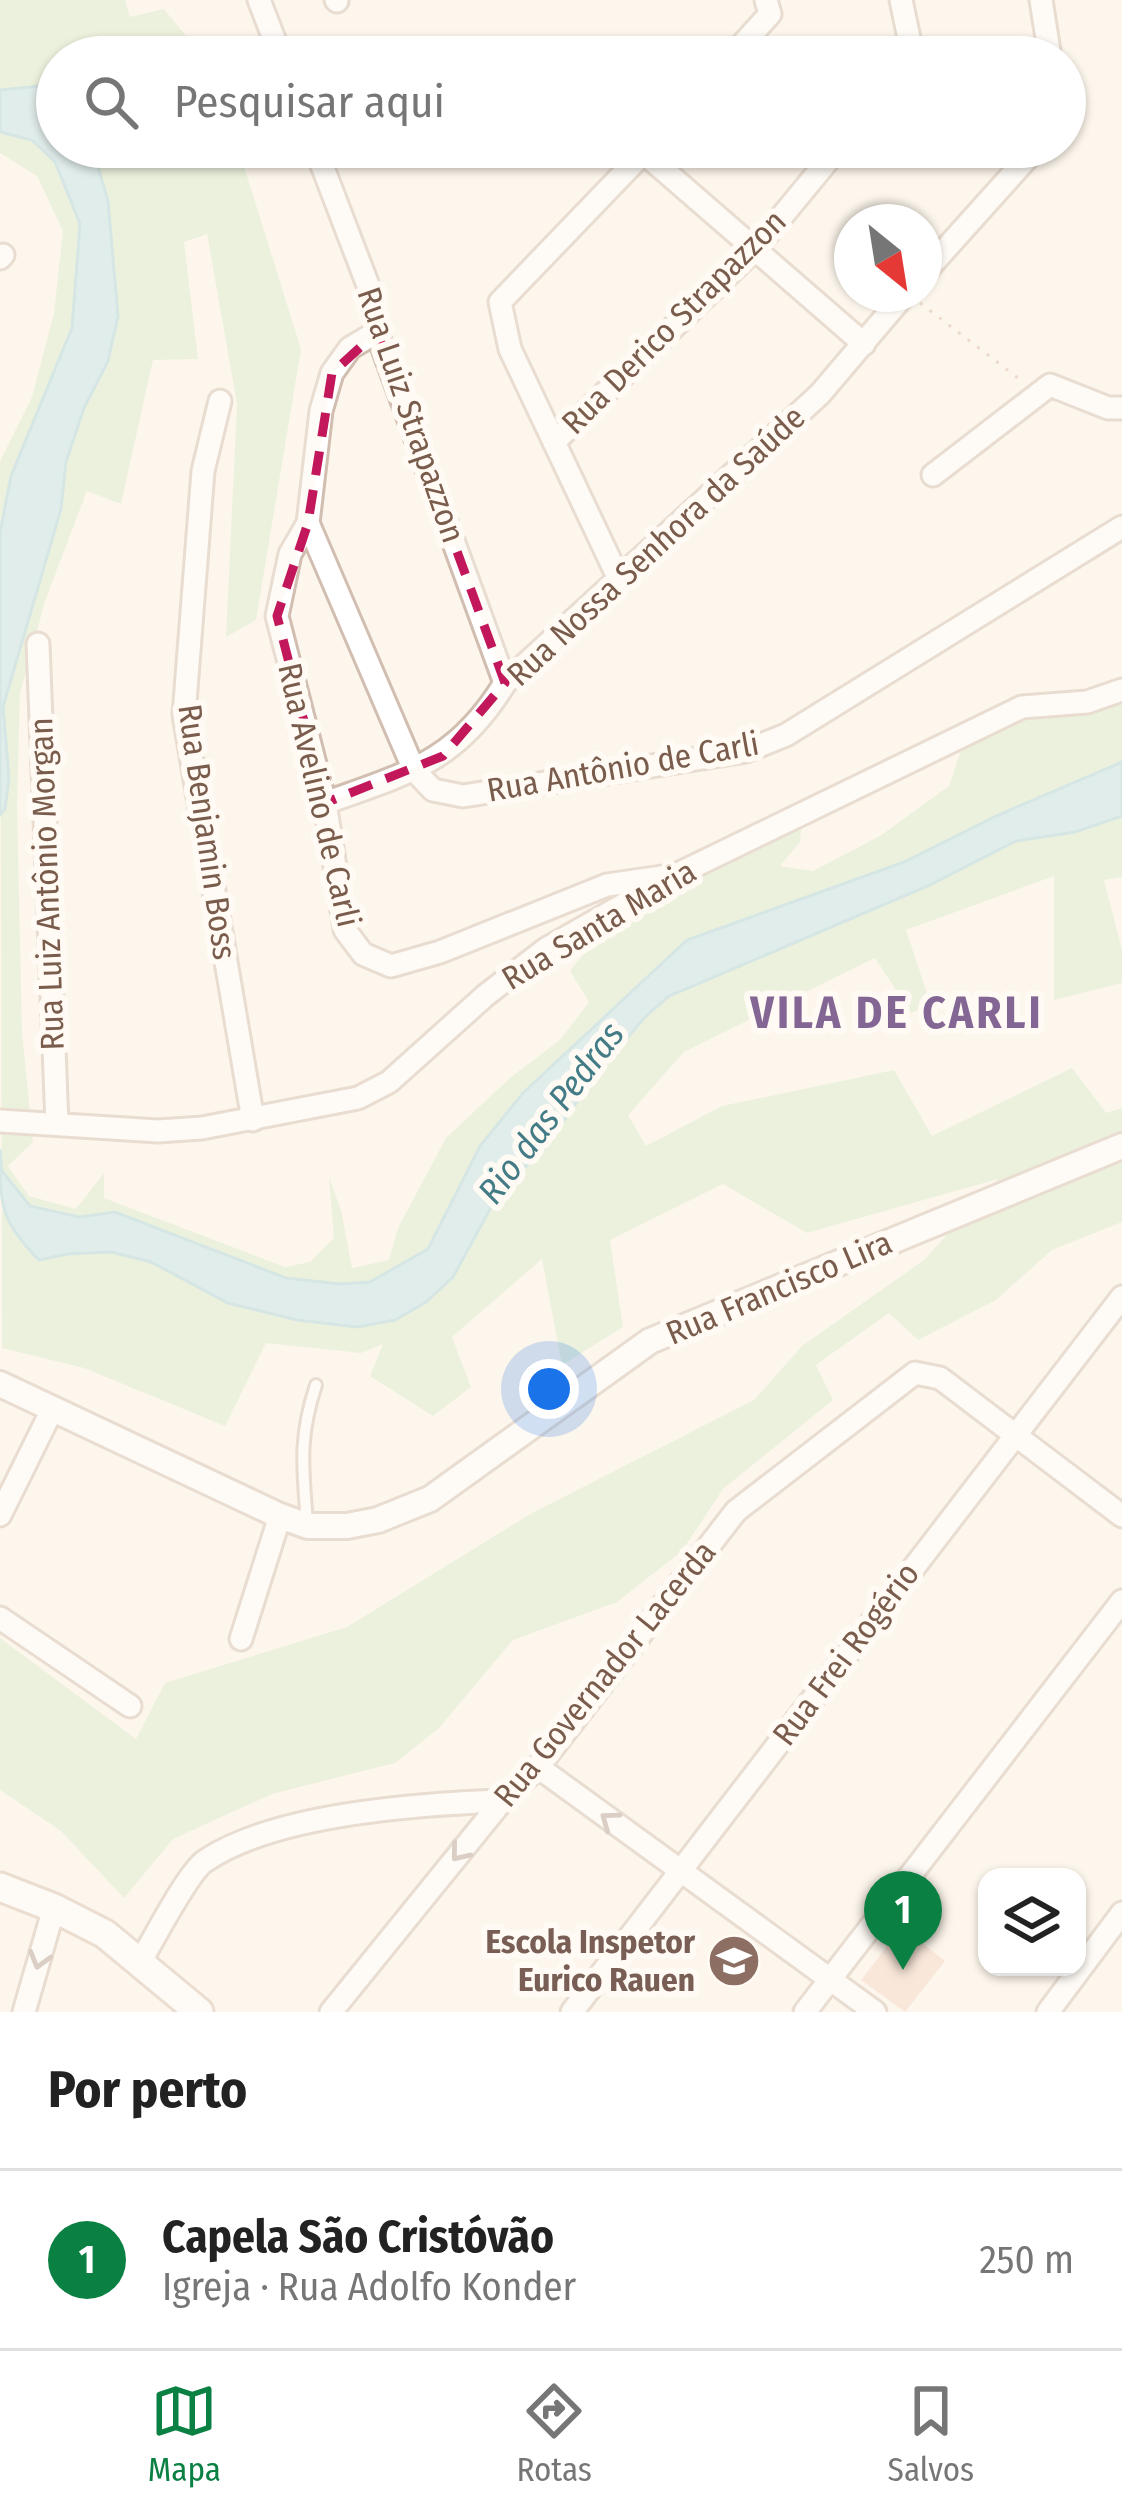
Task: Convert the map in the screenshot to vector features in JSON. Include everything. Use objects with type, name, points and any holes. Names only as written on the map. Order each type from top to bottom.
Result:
[{"type":"main road","points":[[0,1887],[105,1934],[199,2012]]},
{"type":"street","points":[[259,0],[273,36]]},
{"type":"street","points":[[750,36],[770,14],[766,0]]},
{"type":"street","points":[[901,0],[909,36]]},
{"type":"street","points":[[1041,0],[1047,36]]},
{"type":"street","name":"Rua Luiz Strapazzon","points":[[323,168],[369,288],[376,332],[505,683]]},
{"type":"street","points":[[618,577],[509,350],[500,302],[629,168]]},
{"type":"street","points":[[666,168],[864,344]]},
{"type":"street","name":"Rua Derico Strapazzon","points":[[554,442],[755,249],[822,168]]},
{"type":"street","points":[[942,253],[1018,168]]},
{"type":"street","name":"Rua Nossa Senhora da Saúde","points":[[326,803],[442,756],[485,716],[505,683],[820,394],[892,312]]},
{"type":"street","name":"Rua Avelino de Carli","points":[[376,332],[350,347],[332,373],[321,411],[308,523],[290,554],[277,616],[326,803],[346,930],[363,954],[391,966],[440,952],[607,885],[676,875]]},
{"type":"street","points":[[933,475],[1050,385],[1108,408],[1122,408]]},
{"type":"street","name":"Rua Benjamin Boss","points":[[220,401],[203,471],[184,716],[253,1120]]},
{"type":"street","points":[[308,523],[414,770]]},
{"type":"street","name":"Rua Antônio de Carli","points":[[414,770],[434,790],[463,796],[746,751],[786,735],[1122,526]]},
{"type":"street","name":"Rua Luiz Antônio Morgan","points":[[38,644],[57,1124]]},
{"type":"street","name":"Rua Santa Maria","points":[[4,1121],[158,1131],[253,1120],[358,1098],[389,1082],[486,995],[546,950],[676,875],[1022,707],[1087,702],[1122,690]]},
{"type":"street","name":"Rua Francisco Lira","points":[[0,1384],[280,1516],[308,1526],[377,1520],[430,1499],[650,1341],[1122,1146]]},
{"type":"street","name":"Rua Frei Rogério","points":[[572,2012],[1122,1297]]},
{"type":"street","name":"Rua Governador Lacerda","points":[[331,2012],[502,1801],[538,1767],[736,1511],[915,1373],[940,1378],[1013,1434]]},
{"type":"street","points":[[0,1515],[52,1410]]},
{"type":"street","points":[[1013,1434],[1122,1516]]},
{"type":"street","points":[[241,1639],[280,1516]]},
{"type":"street","points":[[805,2012],[1122,1601]]},
{"type":"street","points":[[0,1618],[130,1706]]},
{"type":"street","points":[[538,1767],[874,2012]]},
{"type":"street","points":[[140,1962],[201,1863],[265,1834],[354,1815],[502,1801]]},
{"type":"street","points":[[24,2012],[54,1908]]},
{"type":"street","points":[[1048,2012],[1122,1913]]},
{"type":"lane","points":[[308,1526],[301,1446],[303,1422],[316,1385]]},
{"type":"path","points":[[931,312],[1038,393]]},
{"type":"highlighted area","points":[[377,332],[505,683],[443,756],[325,803],[277,616],[308,523],[332,373]]},
{"type":"green space","points":[[0,0],[125,0],[130,17],[164,9],[186,36],[36,36],[36,168],[245,168],[301,349],[256,620],[226,637],[237,404],[207,234],[184,242],[198,359],[153,360],[121,504],[87,491],[45,601],[20,694],[17,805],[22,1033],[33,1142],[8,1166],[29,1196],[76,1209],[104,1173],[104,1198],[285,1267],[310,1262],[334,1238],[329,1178],[341,1210],[352,1268],[389,1260],[398,1228],[446,1138],[511,1077],[560,1040],[589,1002],[570,971],[617,924],[677,885],[802,821],[800,842],[780,866],[813,871],[880,836],[949,786],[960,753],[1011,718],[1098,711],[1122,698],[1122,877],[1104,880],[1122,950],[1122,983],[1054,1000],[1054,876],[906,930],[931,1005],[911,1013],[875,958],[684,1052],[628,1115],[646,1146],[722,1106],[894,1070],[932,1136],[1072,1068],[1106,1113],[1122,1108],[1122,1222],[1052,1250],[996,1300],[918,1340],[889,1313],[816,1365],[833,1400],[723,1489],[682,1551],[617,1602],[513,1640],[439,1728],[395,1763],[272,1794],[173,1839],[124,1898],[61,1831],[0,1790],[0,1638],[136,1739],[165,1683],[347,1627],[532,1513],[754,1400],[802,1346],[924,1260],[998,1179],[807,1233],[723,1184],[610,1240],[623,1327],[562,1365],[542,1259],[452,1337],[471,1387],[433,1416],[370,1376],[383,1344],[361,1353],[266,1343],[225,1426],[84,1368],[2,1348],[0,461],[32,397],[54,313],[63,231],[37,176],[0,153]]},
{"type":"water","points":[[36,86],[36,144],[0,132],[0,90]]},
{"type":"water","points":[[57,168],[98,168],[108,201],[118,316],[108,361],[84,408],[66,462],[61,509],[3,707],[9,778],[0,815],[0,533],[11,476],[72,328],[80,224]]},
{"type":"water","name":"Rio das Pedras","points":[[1122,762],[1122,816],[1075,832],[1016,841],[928,886],[669,996],[597,1074],[538,1157],[505,1182],[453,1277],[426,1302],[395,1320],[357,1327],[297,1320],[228,1303],[151,1262],[111,1252],[39,1260],[16,1234],[5,1211],[0,1149],[2,1171],[30,1206],[79,1217],[115,1212],[286,1278],[370,1282],[428,1249],[480,1146],[523,1093],[687,940],[904,862]]},
{"type":"building","points":[[902,1927],[945,1961],[905,2012],[861,1980]]},
{"type":"place","name":"Escola Inspetor Eurico Rauen","points":[[734,1961]]},
{"type":"place","name":"Capela São Cristóvão","points":[[903,1970]]},
{"type":"district","name":"VILA DE CARLI","points":[[897,1013]]}]
